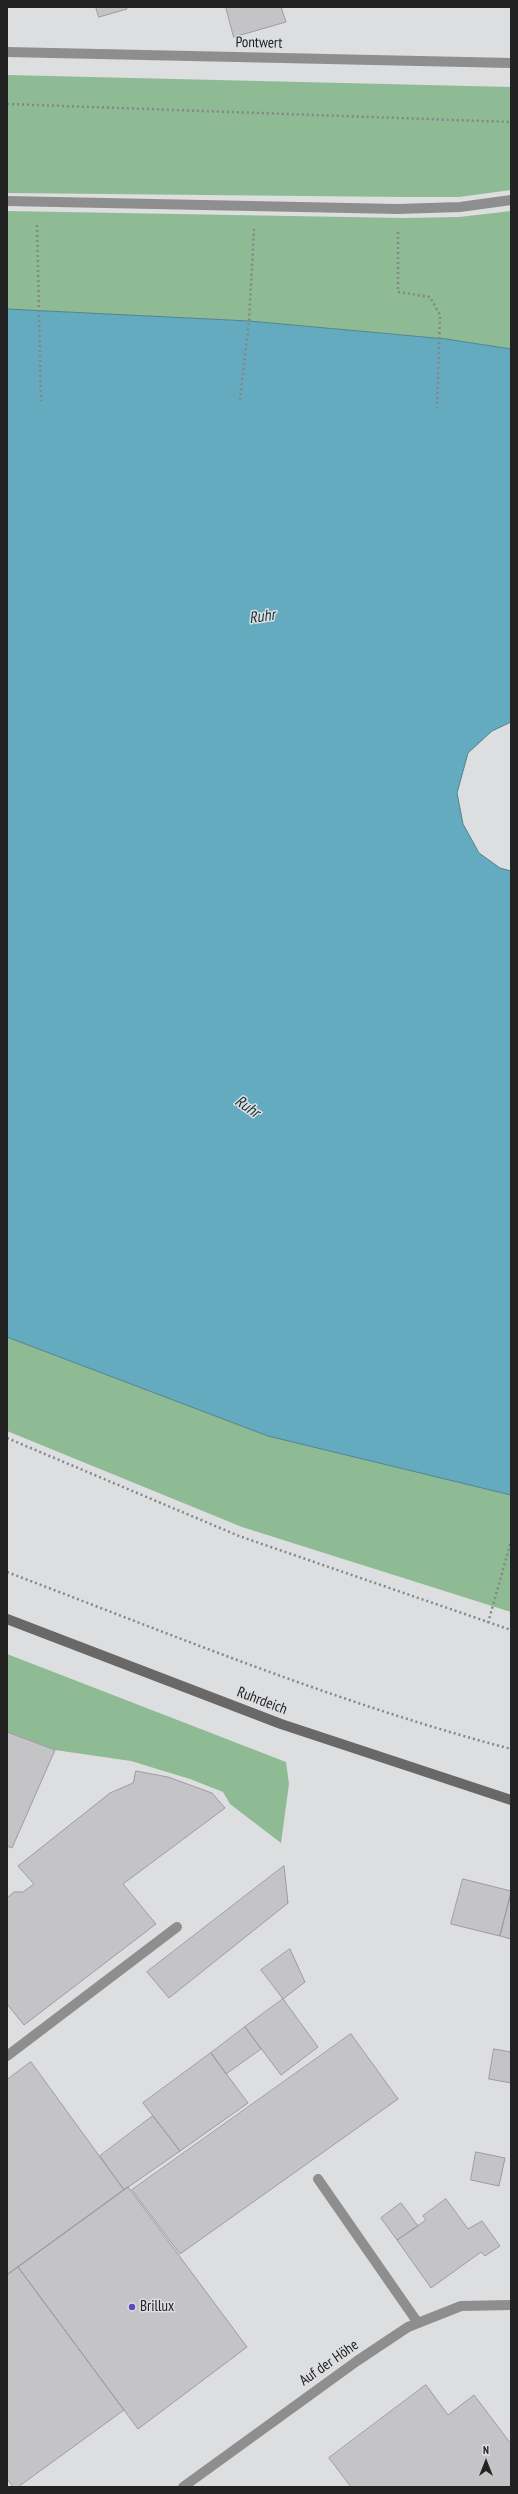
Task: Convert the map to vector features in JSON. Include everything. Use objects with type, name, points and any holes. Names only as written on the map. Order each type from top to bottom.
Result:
[{"type":"main road","name":"Ruhrdeich","points":[[7,1619],[281,1724],[511,1800]]},
{"type":"street","name":"Pontwert","points":[[7,52],[511,63]]},
{"type":"street","points":[[7,201],[398,209],[460,207],[511,200]]},
{"type":"street","points":[[7,2056],[177,1927]]},
{"type":"street","points":[[318,2179],[418,2323]]},
{"type":"street","name":"Auf der Höhe","points":[[183,2487],[357,2361],[408,2327],[461,2306],[511,2305]]},
{"type":"path","points":[[7,104],[511,122]]},
{"type":"path","points":[[36,202],[41,401]]},
{"type":"path","points":[[240,400],[249,321],[255,205]]},
{"type":"path","points":[[398,209],[398,292],[430,297],[440,315],[437,408]]},
{"type":"path","points":[[7,1438],[239,1536],[511,1630]]},
{"type":"path","points":[[488,1623],[511,1540]]},
{"type":"path","points":[[7,1572],[297,1681],[452,1734],[511,1749]]},
{"type":"green space","points":[[7,75],[511,87],[511,190],[459,197],[7,193]]},
{"type":"green space","points":[[7,211],[403,218],[459,217],[511,211],[511,349],[446,339],[249,321],[7,309]]},
{"type":"green space","points":[[7,1337],[268,1436],[511,1495],[511,1612],[242,1527],[7,1431]]},
{"type":"green space","points":[[7,1654],[286,1762],[289,1784],[281,1843],[230,1804],[223,1792],[190,1779],[131,1761],[55,1750],[7,1732]]},
{"type":"water","name":"Ruhr","points":[[7,309],[249,321],[446,339],[511,349],[511,722],[492,731],[468,753],[457,793],[463,824],[479,853],[500,868],[511,871],[511,1495],[268,1436],[7,1337]]},
{"type":"building","points":[[96,7],[126,7],[127,9],[99,17]]},
{"type":"building","points":[[226,7],[281,7],[286,22],[234,37]]},
{"type":"building","points":[[7,1732],[55,1750],[12,1848],[7,1846]]},
{"type":"building","points":[[136,1771],[168,1777],[212,1793],[225,1808],[123,1884],[156,1924],[24,2025],[7,2004],[7,1898],[14,1892],[23,1892],[34,1884],[18,1866],[110,1793],[133,1783]]},
{"type":"building","points":[[284,1866],[288,1903],[169,1998],[147,1972]]},
{"type":"building","points":[[463,1879],[511,1891],[500,1936],[451,1924]]},
{"type":"building","points":[[511,1894],[511,1939],[500,1936]]},
{"type":"building","points":[[290,1949],[305,1982],[283,1999],[261,1970]]},
{"type":"building","points":[[283,1999],[318,2047],[281,2075],[245,2027]]},
{"type":"building","points":[[245,2027],[261,2049],[226,2074],[211,2053]]},
{"type":"building","points":[[351,2034],[398,2099],[180,2254],[132,2190]]},
{"type":"building","points":[[494,2049],[511,2052],[511,2083],[489,2079]]},
{"type":"building","points":[[211,2053],[248,2103],[180,2151],[143,2103]]},
{"type":"building","points":[[31,2062],[124,2190],[7,2275],[7,2080]]},
{"type":"building","points":[[153,2116],[180,2151],[124,2190],[100,2156]]},
{"type":"building","points":[[476,2152],[505,2158],[499,2186],[471,2180]]},
{"type":"building","name":"Brillux","points":[[128,2187],[247,2347],[138,2429],[18,2267]]},
{"type":"building","points":[[446,2199],[468,2229],[482,2221],[500,2246],[485,2256],[481,2252],[431,2288],[397,2240],[426,2220],[423,2216]]},
{"type":"building","points":[[401,2203],[418,2226],[397,2240],[381,2218]]},
{"type":"building","points":[[18,2267],[124,2410],[18,2487],[13,2487],[7,2479],[7,2275]]},
{"type":"building","points":[[426,2385],[448,2415],[474,2395],[511,2444],[511,2487],[351,2487],[329,2458]]},
{"type":"place","name":"Brillux","points":[[132,2307]]}]
